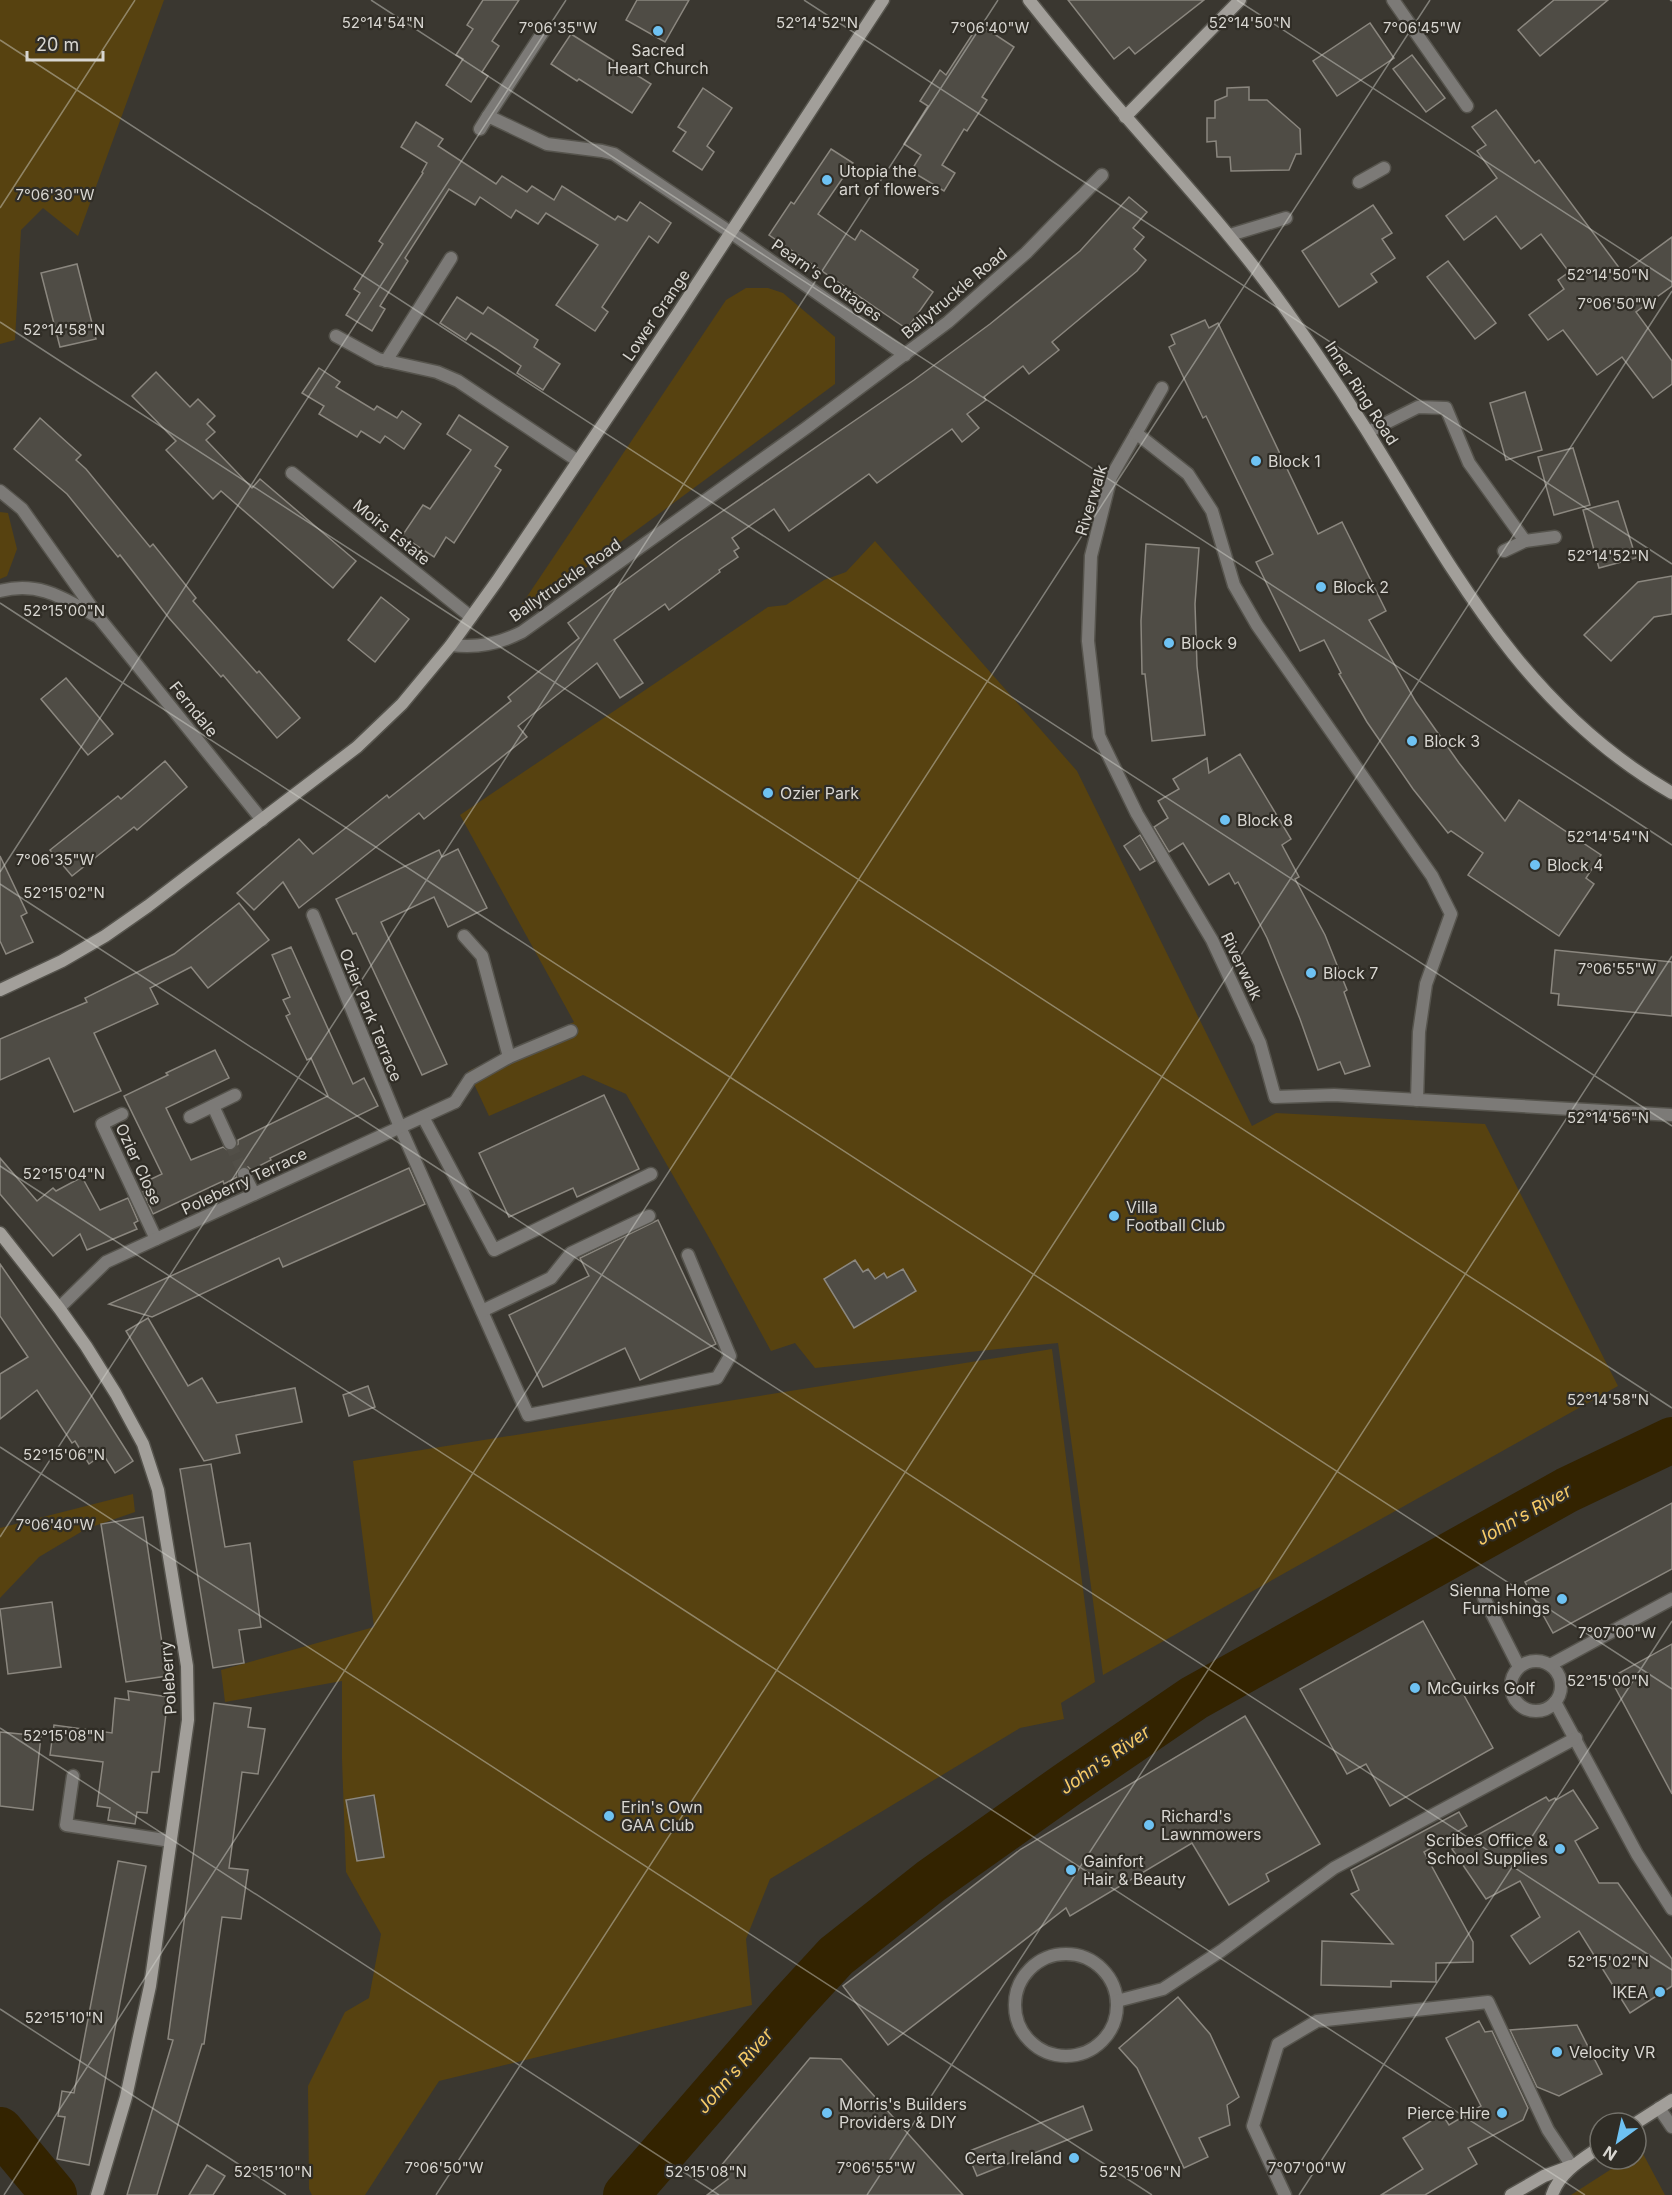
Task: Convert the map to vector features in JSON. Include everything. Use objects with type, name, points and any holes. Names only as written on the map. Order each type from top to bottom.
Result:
[{"type":"main road","name":"Lower Grange","points":[[452,645],[578,461],[883,0]]},
{"type":"main road","name":"Inner Ring Road","points":[[1029,0],[1125,117],[1230,235],[1287,311],[1368,432],[1465,590],[1516,658],[1539,685],[1588,734],[1636,771],[1672,793]]},
{"type":"main road","points":[[1125,117],[1240,0]]},
{"type":"main road","points":[[0,990],[62,961],[105,936],[262,820],[357,747],[378,728],[402,704],[452,645]]},
{"type":"main road","name":"Poleberry","points":[[0,1233],[60,1308],[101,1370],[137,1431],[158,1490],[187,1666],[189,1697],[185,1744],[141,2032],[123,2108],[97,2195]]},
{"type":"main road","points":[[1648,2115],[1672,2100]]},
{"type":"main road","points":[[1552,2195],[1560,2179],[1572,2166],[1588,2155]]},
{"type":"main road","points":[[1511,2195],[1544,2176],[1572,2166]]},
{"type":"street","points":[[1393,0],[1467,106]]},
{"type":"street","points":[[480,129],[543,32]]},
{"type":"street","name":"Pearn's Cottages","points":[[488,116],[547,144],[614,154],[730,232],[905,356]]},
{"type":"street","points":[[1359,182],[1384,168]]},
{"type":"street","name":"Ballytruckle Road","points":[[452,645],[487,646],[522,632],[905,356],[998,279],[1051,229],[1102,175]]},
{"type":"street","points":[[1230,235],[1286,218]]},
{"type":"street","points":[[386,361],[451,258]]},
{"type":"street","points":[[336,336],[370,356],[450,377],[578,461]]},
{"type":"street","name":"Riverwalk","points":[[1162,388],[1111,477],[1091,556],[1088,641],[1099,736],[1137,814],[1212,940],[1260,1043],[1275,1097],[1334,1095],[1672,1115]]},
{"type":"street","points":[[1368,432],[1418,407],[1446,408],[1469,463],[1525,541]]},
{"type":"street","points":[[1136,433],[1188,474],[1212,512],[1234,585],[1257,625],[1432,876],[1451,914],[1426,984],[1419,1032],[1417,1100]]},
{"type":"street","name":"Moirs Estate","points":[[292,473],[471,617]]},
{"type":"street","name":"Ferndale","points":[[0,491],[22,509],[99,618],[262,820]]},
{"type":"street","points":[[1504,552],[1525,541],[1555,537]]},
{"type":"street","name":"Ferndale","points":[[0,591],[14,588],[42,589],[99,618]]},
{"type":"street","name":"Ozier Park Terrace","points":[[313,915],[400,1127],[528,1415],[717,1378],[730,1356],[688,1254]]},
{"type":"street","points":[[465,936],[482,956],[509,1057],[571,1031]]},
{"type":"street","name":"Poleberry Terrace","points":[[60,1308],[106,1262],[455,1102],[470,1078],[509,1057]]},
{"type":"street","points":[[190,1117],[235,1095]]},
{"type":"street","points":[[213,1106],[230,1143]]},
{"type":"street","name":"Ozier Close","points":[[122,1114],[102,1124],[156,1239]]},
{"type":"street","points":[[423,1117],[494,1250],[651,1174]]},
{"type":"street","points":[[244,1174],[254,1194]]},
{"type":"street","points":[[482,1311],[551,1278],[571,1253],[649,1216]]},
{"type":"street","points":[[1484,1598],[1520,1667]]},
{"type":"street","points":[[1550,1665],[1672,1599]]},
{"type":"street","points":[[1534,1661],[1550,1665],[1560,1679],[1561,1687],[1555,1702],[1548,1707],[1533,1711],[1518,1703],[1511,1689],[1511,1680],[1520,1667],[1534,1661]]},
{"type":"street","points":[[1555,1702],[1637,1854],[1672,1909]]},
{"type":"street","points":[[1117,2001],[1163,1989],[1221,1951],[1334,1868],[1576,1738]]},
{"type":"street","points":[[73,1776],[66,1825],[171,1841]]},
{"type":"street","points":[[1059,1954],[1076,1955],[1091,1960],[1104,1971],[1113,1984],[1117,2001],[1116,2016],[1110,2031],[1100,2043],[1087,2052],[1072,2056],[1056,2055],[1041,2050],[1029,2041],[1019,2028],[1015,2013],[1015,1996],[1025,1974],[1043,1959],[1059,1954]]},
{"type":"street","points":[[1285,2195],[1253,2126],[1278,2044],[1317,2021],[1488,2002],[1548,2130],[1572,2166]]},
{"type":"street","points":[[1659,2108],[1672,2127]]},
{"type":"shaded area","points":[[0,0],[164,0],[78,236],[43,208],[21,230],[15,340],[0,344]]},
{"type":"shaded area","points":[[746,288],[768,288],[783,293],[835,337],[835,384],[523,614],[518,610],[726,300]]},
{"type":"shaded area","points":[[0,512],[8,513],[17,549],[7,576],[0,579]]},
{"type":"shaded area","name":"Villa Football Club","points":[[875,541],[1077,771],[1252,1126],[1276,1113],[1485,1124],[1618,1386],[1103,1675],[1058,1343],[815,1368],[795,1343],[771,1351],[626,1094],[583,1075],[489,1116],[468,1071],[574,1022],[460,815],[768,607],[786,605],[824,580],[846,572]]},
{"type":"shaded area","name":"Erin's Own GAA Club","points":[[1052,1349],[1095,1682],[1061,1703],[1064,1719],[1020,1728],[770,1879],[746,1939],[752,2005],[439,2081],[365,2195],[312,2195],[309,2189],[308,2086],[345,2012],[369,1998],[381,1934],[346,1872],[342,1681],[225,1702],[221,1670],[374,1627],[353,1461]]},
{"type":"shaded area","points":[[133,1494],[135,1512],[86,1529],[39,1557],[0,1598],[0,1528]]},
{"type":"shaded area","points":[[1648,2163],[1665,2195],[1571,2195],[1608,2171],[1648,2171]]},
{"type":"building","points":[[483,0],[519,0],[492,41],[499,46],[482,72],[488,76],[471,102],[446,85],[463,59],[456,55],[473,29],[467,25]]},
{"type":"building","name":"Sacred Heart Church","points":[[637,0],[689,0],[665,42],[626,20]]},
{"type":"building","points":[[1068,0],[1204,0],[1135,54],[1129,47],[1114,59]]},
{"type":"building","points":[[1554,0],[1608,0],[1540,56],[1518,30]]},
{"type":"building","points":[[1370,23],[1394,58],[1337,96],[1313,61]]},
{"type":"building","points":[[979,24],[1014,47],[982,97],[987,100],[967,131],[964,129],[942,165],[955,173],[944,191],[911,171],[921,155],[904,144],[928,106],[920,101],[940,70],[946,75]]},
{"type":"building","points":[[571,34],[651,84],[632,113],[551,64]]},
{"type":"building","points":[[1412,55],[1445,98],[1426,112],[1393,69]]},
{"type":"building","points":[[1249,87],[1249,100],[1267,100],[1300,129],[1301,154],[1296,154],[1289,170],[1231,171],[1230,157],[1217,157],[1216,141],[1207,142],[1207,118],[1215,118],[1215,101],[1227,96],[1227,88]]},
{"type":"building","points":[[703,88],[732,108],[707,146],[714,152],[702,170],[673,151],[686,132],[678,127]]},
{"type":"building","points":[[1496,110],[1535,163],[1539,160],[1623,273],[1672,237],[1672,286],[1636,312],[1672,361],[1672,384],[1653,398],[1622,357],[1597,375],[1563,330],[1548,340],[1529,315],[1564,289],[1558,280],[1569,272],[1541,234],[1521,249],[1496,216],[1464,240],[1446,216],[1497,178],[1477,151],[1486,145],[1472,127]]},
{"type":"building","points":[[416,122],[443,139],[438,146],[496,184],[502,176],[527,192],[532,186],[554,200],[562,186],[615,220],[618,216],[627,221],[640,202],[671,223],[658,243],[649,236],[602,307],[608,312],[595,331],[556,305],[598,245],[546,213],[538,224],[516,210],[511,218],[480,197],[475,205],[449,189],[405,258],[408,261],[380,306],[385,309],[372,331],[346,315],[360,293],[354,289],[383,244],[379,241],[423,173],[427,163],[401,147]]},
{"type":"building","points":[[831,149],[853,163],[818,214],[855,240],[861,230],[918,270],[913,277],[933,292],[907,329],[769,235],[791,202],[794,204]]},
{"type":"building","points":[[1129,197],[1147,212],[1133,228],[1144,237],[1134,249],[1146,260],[1137,271],[1052,342],[1059,350],[1029,374],[1023,366],[984,397],[986,400],[967,414],[979,428],[962,442],[952,429],[877,483],[869,474],[789,531],[774,509],[732,538],[739,548],[734,551],[738,557],[669,610],[665,604],[614,640],[643,683],[620,698],[597,663],[518,726],[527,737],[424,819],[419,813],[299,908],[283,882],[254,910],[237,893],[299,839],[313,854],[387,795],[389,798],[511,701],[508,697],[579,638],[568,623],[679,541],[914,380],[990,324],[1080,251]]},
{"type":"building","points":[[1373,205],[1392,233],[1382,239],[1395,258],[1371,274],[1377,282],[1339,307],[1302,251]]},
{"type":"building","points":[[1448,261],[1496,323],[1475,339],[1427,277]]},
{"type":"building","points":[[77,264],[96,339],[60,347],[41,273]]},
{"type":"building","points":[[457,297],[483,314],[488,307],[538,340],[534,347],[560,364],[543,390],[517,373],[521,366],[496,349],[471,333],[466,340],[440,323]]},
{"type":"building","points":[[1205,320],[1209,328],[1218,323],[1318,534],[1342,522],[1386,611],[1369,620],[1416,702],[1459,763],[1505,821],[1519,800],[1601,855],[1586,878],[1594,884],[1559,936],[1468,875],[1483,853],[1451,831],[1448,833],[1413,789],[1367,722],[1339,674],[1341,673],[1324,640],[1300,651],[1256,562],[1273,554],[1206,416],[1203,418],[1169,347],[1175,344],[1171,335]]},
{"type":"building","points":[[319,368],[340,382],[336,387],[374,410],[377,406],[397,418],[402,411],[421,424],[404,449],[385,436],[380,443],[361,431],[357,437],[319,414],[324,406],[302,393]]},
{"type":"building","points":[[156,372],[190,407],[198,399],[215,416],[207,424],[215,432],[206,440],[252,488],[260,479],[356,561],[333,588],[221,491],[213,499],[166,450],[176,441],[132,396]]},
{"type":"building","points":[[1525,392],[1542,450],[1506,460],[1490,403]]},
{"type":"building","points":[[459,415],[508,447],[495,466],[501,470],[454,543],[446,537],[434,557],[402,536],[423,505],[430,509],[471,450],[447,434]]},
{"type":"building","points":[[40,418],[81,455],[76,460],[150,547],[153,544],[196,598],[193,601],[300,718],[277,738],[223,675],[221,677],[169,618],[120,555],[118,557],[67,494],[14,449]]},
{"type":"building","points":[[1573,448],[1590,505],[1554,515],[1538,457]]},
{"type":"building","points":[[1618,501],[1636,558],[1599,568],[1583,510]]},
{"type":"building","points":[[1146,544],[1199,548],[1195,604],[1197,666],[1205,735],[1152,741],[1145,674],[1142,674],[1141,621]]},
{"type":"building","points":[[1672,576],[1672,614],[1654,617],[1611,661],[1584,635],[1638,582]]},
{"type":"building","points":[[381,597],[409,619],[375,662],[348,640]]},
{"type":"building","points":[[66,678],[113,734],[88,755],[41,699]]},
{"type":"building","points":[[1240,754],[1291,839],[1282,845],[1299,877],[1295,879],[1325,935],[1347,990],[1344,992],[1370,1066],[1345,1074],[1340,1062],[1318,1070],[1267,938],[1238,882],[1235,884],[1229,873],[1209,885],[1183,843],[1169,852],[1154,827],[1168,818],[1158,801],[1179,789],[1173,779],[1207,758],[1209,773]]},
{"type":"building","points":[[165,761],[187,787],[137,830],[134,827],[72,876],[50,850],[118,796],[121,799]]},
{"type":"building","points":[[1140,835],[1155,861],[1140,870],[1124,846]]},
{"type":"building","points":[[458,849],[487,908],[448,927],[434,897],[381,922],[447,1064],[422,1075],[356,933],[353,934],[336,899],[439,850],[442,857]]},
{"type":"building","points":[[0,856],[27,913],[21,916],[33,942],[6,954],[0,941]]},
{"type":"building","points":[[239,903],[269,940],[208,988],[191,967],[150,988],[158,1004],[94,1033],[121,1091],[74,1112],[49,1058],[0,1080],[0,1039],[87,1002],[85,998],[174,954]]},
{"type":"building","points":[[291,947],[353,1084],[364,1078],[378,1106],[270,1158],[271,1160],[251,1170],[241,1166],[237,1170],[237,1177],[224,1184],[223,1181],[153,1214],[143,1192],[148,1190],[145,1182],[162,1174],[124,1096],[215,1050],[229,1078],[166,1108],[191,1160],[223,1147],[229,1151],[234,1150],[238,1140],[328,1096],[311,1058],[307,1060],[286,1016],[290,1014],[283,1000],[290,997],[272,955]]},
{"type":"building","points":[[1555,950],[1672,962],[1672,1016],[1558,1005],[1559,994],[1551,993]]},
{"type":"building","points":[[604,1095],[639,1169],[577,1197],[573,1188],[509,1217],[479,1153]]},
{"type":"building","points":[[0,1158],[37,1201],[53,1188],[56,1191],[82,1177],[100,1210],[128,1198],[138,1221],[134,1223],[137,1229],[87,1250],[80,1234],[53,1256],[0,1194]]},
{"type":"building","points":[[409,1168],[425,1204],[283,1267],[279,1258],[152,1317],[109,1304]]},
{"type":"building","points":[[658,1220],[716,1344],[640,1380],[625,1348],[543,1387],[509,1315],[589,1276],[580,1258]]},
{"type":"building","points":[[855,1260],[863,1272],[868,1269],[875,1279],[884,1273],[887,1278],[903,1269],[916,1291],[854,1328],[824,1279]]},
{"type":"building","points":[[0,1264],[89,1392],[133,1461],[115,1473],[103,1454],[89,1464],[75,1441],[72,1443],[37,1390],[0,1419],[0,1374],[28,1357],[0,1316]]},
{"type":"building","points":[[148,1318],[188,1386],[202,1378],[217,1403],[295,1388],[302,1422],[236,1435],[240,1453],[204,1461],[126,1331]]},
{"type":"building","points":[[368,1386],[375,1407],[349,1416],[343,1395]]},
{"type":"building","points":[[211,1464],[225,1547],[250,1543],[261,1627],[239,1630],[244,1663],[213,1668],[180,1469]]},
{"type":"building","points":[[1672,1503],[1672,1569],[1553,1633],[1525,1582]]},
{"type":"building","points":[[143,1517],[167,1676],[126,1682],[101,1524]]},
{"type":"building","points":[[52,1602],[61,1667],[8,1674],[0,1609]]},
{"type":"building","points":[[1423,1621],[1493,1748],[1390,1806],[1366,1764],[1347,1774],[1300,1689]]},
{"type":"building","points":[[1672,1644],[1672,1794],[1610,1678]]},
{"type":"building","points":[[128,1691],[168,1697],[159,1772],[152,1772],[147,1813],[137,1812],[135,1824],[108,1820],[110,1808],[97,1806],[103,1762],[50,1755],[54,1725],[112,1733],[115,1698],[129,1700]]},
{"type":"building","points":[[214,1703],[251,1708],[248,1727],[265,1729],[258,1774],[242,1772],[229,1868],[248,1870],[241,1919],[222,1917],[204,2044],[202,2044],[157,2195],[127,2195],[173,2040],[168,2039]]},
{"type":"building","points":[[1245,1716],[1320,1844],[1266,1874],[1269,1881],[1229,1905],[1192,1843],[1070,1916],[1066,1908],[888,2045],[843,1986],[1021,1849]]},
{"type":"building","points":[[0,1732],[41,1736],[33,1810],[0,1806]]},
{"type":"building","points":[[1573,1790],[1598,1828],[1575,1841],[1599,1883],[1618,1883],[1672,1959],[1672,1986],[1630,2013],[1579,1931],[1530,1964],[1511,1936],[1540,1917],[1520,1881],[1486,1899],[1452,1849],[1546,1797],[1549,1801],[1555,1798],[1556,1800]]},
{"type":"building","points":[[374,1795],[384,1857],[357,1861],[346,1800]]},
{"type":"building","points":[[1459,1812],[1467,1826],[1424,1852],[1473,1942],[1473,1962],[1436,1963],[1436,1982],[1391,1981],[1391,1987],[1321,1985],[1322,1941],[1393,1944],[1351,1894],[1359,1890],[1351,1870]]},
{"type":"building","points":[[118,1861],[146,1866],[89,2165],[57,2159],[65,2117],[58,2116],[62,2091],[74,2093]]},
{"type":"building","points":[[1178,1997],[1210,2034],[1239,2097],[1227,2105],[1230,2125],[1199,2138],[1208,2157],[1184,2168],[1137,2068],[1119,2048]]},
{"type":"building","points":[[1479,2021],[1485,2032],[1492,2031],[1528,2108],[1523,2120],[1468,2148],[1477,2164],[1425,2195],[1381,2195],[1423,2169],[1403,2138],[1442,2114],[1449,2125],[1481,2106],[1446,2038]]},
{"type":"building","name":"Velocity VR","points":[[1577,2025],[1602,2074],[1559,2096],[1537,2087],[1510,2030]]},
{"type":"building","name":"Morris's Builders Providers & DIY","points":[[810,2058],[841,2059],[963,2195],[707,2195],[728,2179],[720,2167]]},
{"type":"building","points":[[1083,2106],[1092,2130],[977,2176],[967,2152]]},
{"type":"building","points":[[207,2165],[225,2176],[213,2195],[189,2195]]},
{"type":"waterway","name":"John's River","points":[[626,2195],[836,1956],[931,1881],[1194,1698],[1567,1490],[1672,1440]]},
{"type":"waterway","name":"John's River","points":[[0,2130],[54,2195]]},
{"type":"tunnel","points":[[230,1143],[244,1174]]},
{"type":"place","name":"Sacred Heart Church","points":[[658,31]]},
{"type":"place","name":"Utopia the art of flowers","points":[[827,180]]},
{"type":"place","name":"Block 1","points":[[1256,461]]},
{"type":"place","name":"Block 2","points":[[1321,587]]},
{"type":"place","name":"Block 9","points":[[1169,643]]},
{"type":"place","name":"Block 3","points":[[1412,741]]},
{"type":"place","name":"Ozier Park","points":[[768,793]]},
{"type":"place","name":"Block 8","points":[[1225,820]]},
{"type":"place","name":"Block 4","points":[[1535,865]]},
{"type":"place","name":"Block 7","points":[[1311,973]]},
{"type":"place","name":"Villa Football Club","points":[[1114,1216]]},
{"type":"place","name":"Sienna Home Furnishings","points":[[1562,1599]]},
{"type":"place","name":"McGuirks Golf","points":[[1415,1688]]},
{"type":"place","name":"Erin's Own GAA Club","points":[[609,1816]]},
{"type":"place","name":"Richard's Lawnmowers","points":[[1149,1825]]},
{"type":"place","name":"Scribes Office & School Supplies","points":[[1560,1849]]},
{"type":"place","name":"Gainfort Hair & Beauty","points":[[1071,1870]]},
{"type":"place","name":"IKEA","points":[[1660,1992]]},
{"type":"place","name":"Velocity VR","points":[[1557,2052]]},
{"type":"place","name":"Morris's Builders Providers & DIY","points":[[827,2113]]},
{"type":"place","name":"Pierce Hire","points":[[1502,2113]]},
{"type":"place","name":"Certa Ireland","points":[[1074,2158]]}]
